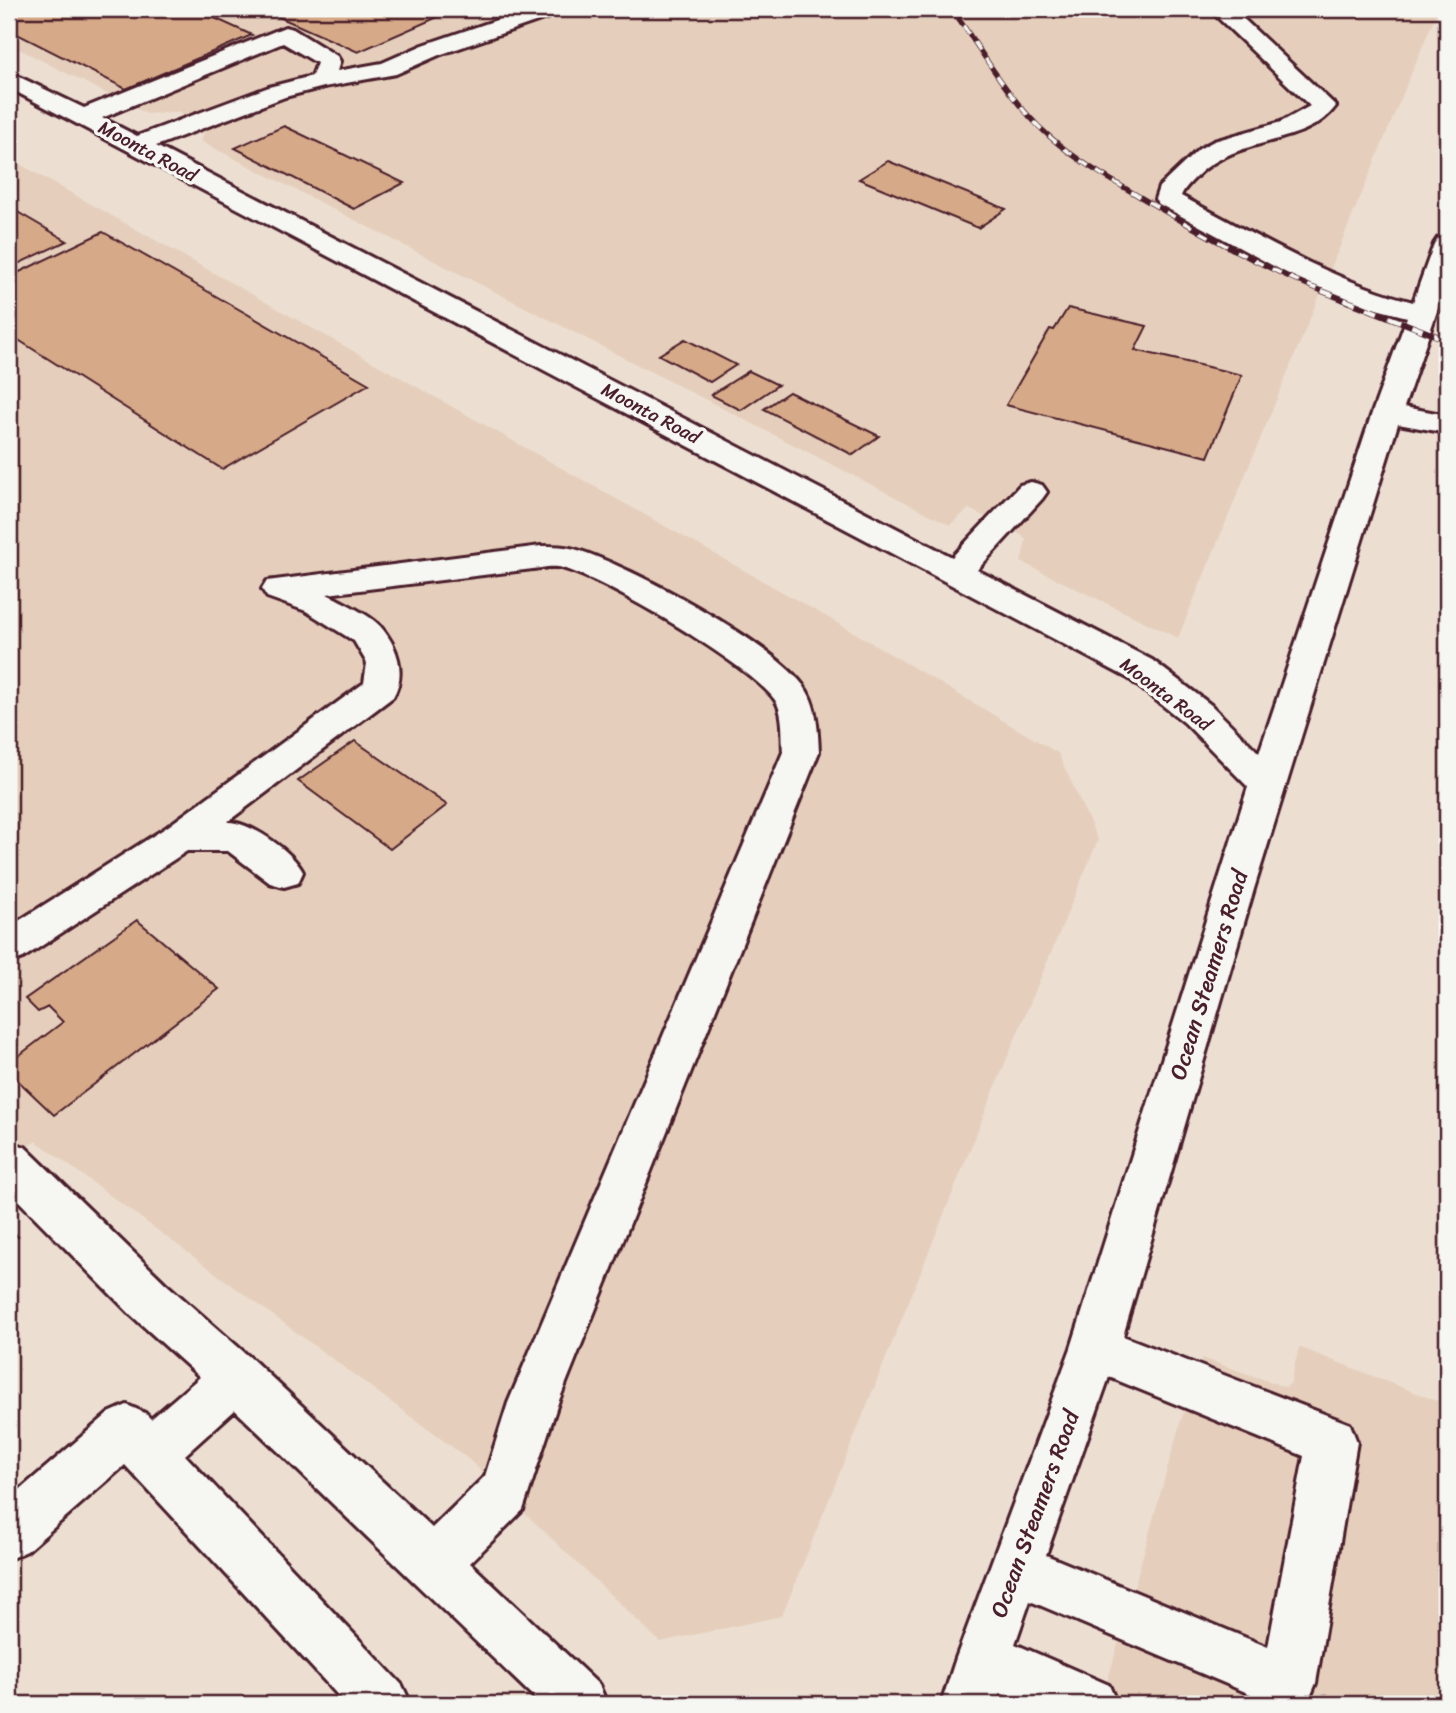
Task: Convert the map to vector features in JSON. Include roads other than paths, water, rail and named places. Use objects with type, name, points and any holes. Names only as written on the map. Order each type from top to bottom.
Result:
[{"type":"street","points":[[137,145],[232,107],[322,80],[388,69],[431,50],[550,9]]},
{"type":"street","points":[[1220,9],[1324,106],[1310,120],[1221,147],[1186,173],[1168,192],[1168,199],[1300,269],[1359,296],[1423,313]]},
{"type":"street","points":[[84,117],[285,34],[329,61],[322,80]]},
{"type":"street","name":"Moonta Road","points":[[17,87],[84,117],[1140,669],[1198,714],[1268,784]]},
{"type":"street","name":"Ocean Steamers Road","points":[[976,1681],[1095,1348],[1268,784],[1387,413],[1447,244]]},
{"type":"street","points":[[1387,413],[1447,424]]},
{"type":"street","points":[[956,572],[1031,492]]},
{"type":"street","points":[[9,947],[180,837],[381,688],[384,663],[367,634],[318,603],[279,589],[541,557],[565,558],[610,575],[702,628],[776,677],[792,697],[799,724],[801,751],[533,1402],[505,1493],[432,1564]]},
{"type":"street","points":[[180,837],[236,836],[284,872]]},
{"type":"street","points":[[9,1161],[148,1299],[236,1377],[580,1704]]},
{"type":"street","points":[[1016,1569],[1289,1683],[1332,1442],[1095,1348]]},
{"type":"street","points":[[149,1454],[236,1377]]},
{"type":"street","points":[[9,1533],[127,1430],[383,1704]]},
{"type":"street","points":[[976,1681],[1090,1704]]},
{"type":"railway","points":[[952,9],[1022,108],[1071,154],[1105,177],[1210,237],[1279,273],[1325,292]]},
{"type":"railway","points":[[1325,292],[1447,340]]}]
